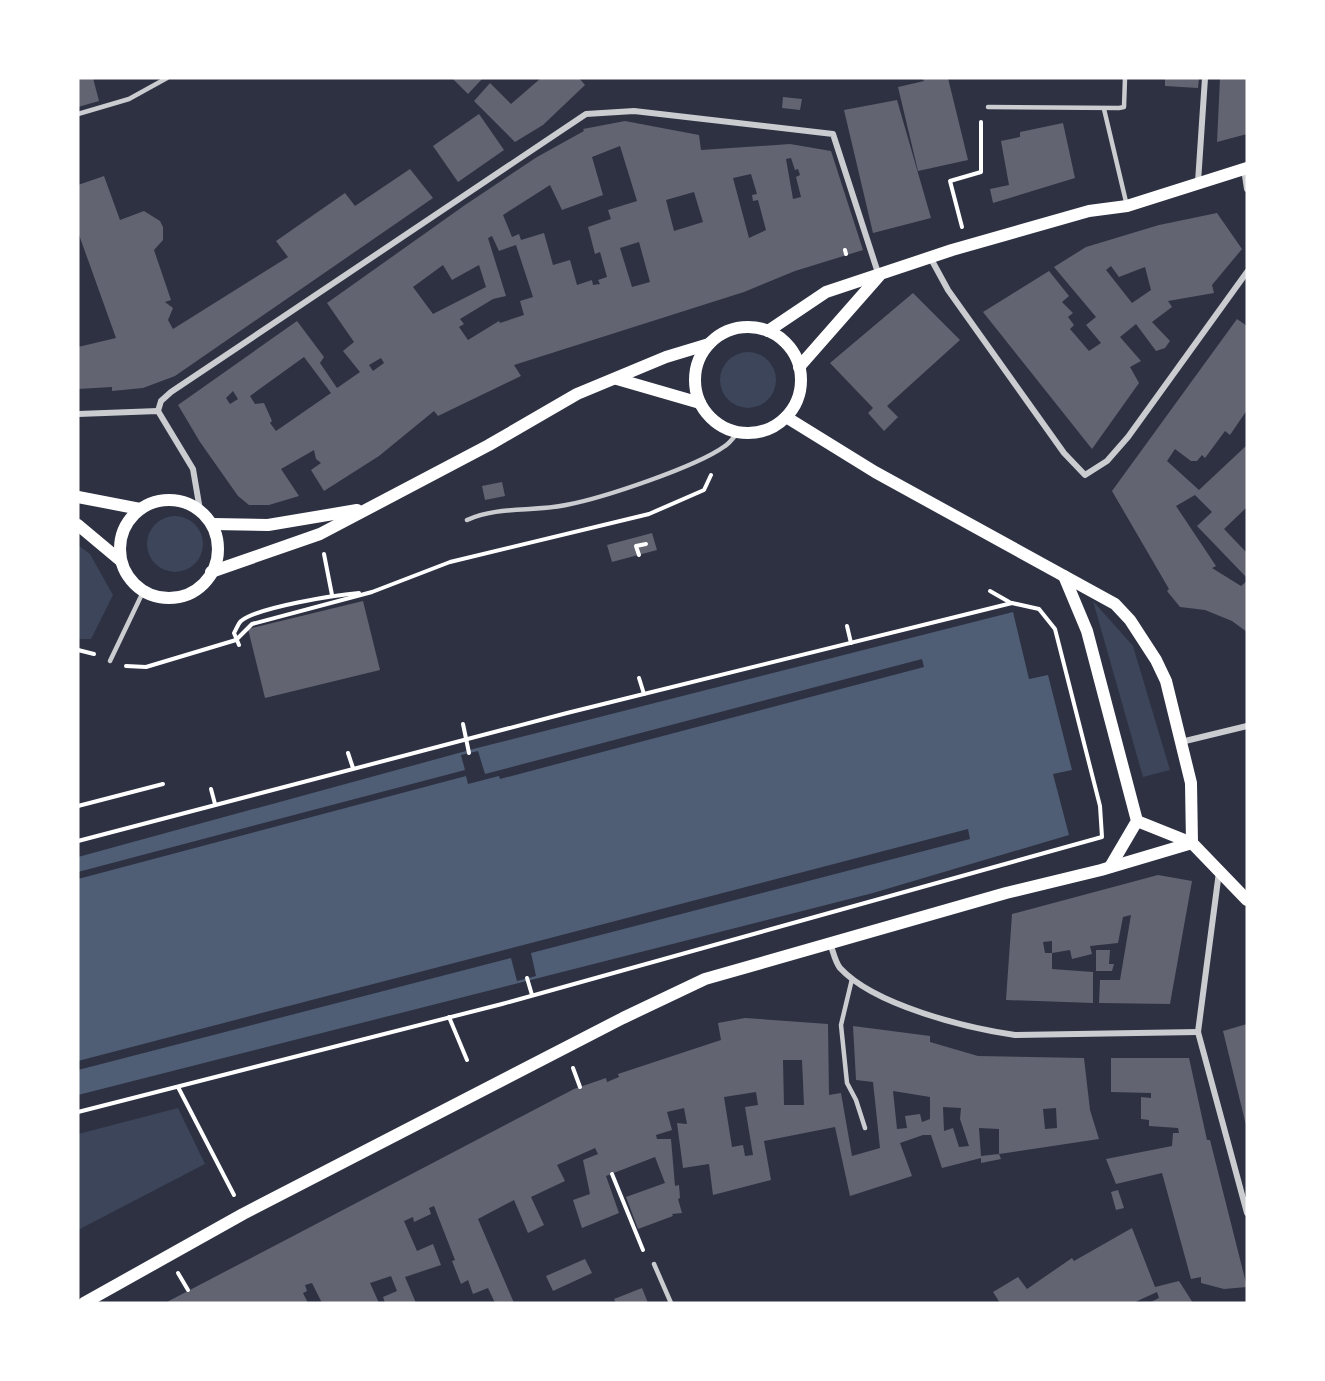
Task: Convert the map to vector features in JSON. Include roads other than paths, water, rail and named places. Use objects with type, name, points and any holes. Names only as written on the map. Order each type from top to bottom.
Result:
[{"type":"main road","points":[[768,332],[826,292],[930,258],[1089,211],[1127,206],[1246,168]]},
{"type":"main road","points":[[799,367],[879,276]]},
{"type":"main road","points":[[753,327],[768,332],[782,340],[792,352],[799,367],[799,393],[786,417],[763,430],[738,432],[722,427],[709,417],[700,403],[695,388],[695,372],[700,357],[709,344],[722,334],[737,328],[753,327]]},
{"type":"main road","points":[[211,572],[303,541],[489,446],[577,394],[666,357],[709,344]]},
{"type":"main road","points":[[616,379],[700,403]]},
{"type":"main road","points":[[786,417],[875,472],[1115,604],[1130,620],[1156,660],[1166,681],[1191,783],[1192,843]]},
{"type":"main road","points":[[78,497],[140,509]]},
{"type":"main road","points":[[170,500],[186,503],[200,510],[213,525],[218,544],[217,561],[211,572],[197,590],[180,598],[161,598],[143,592],[129,578],[121,561],[120,542],[127,524],[140,509],[154,502],[170,500]]},
{"type":"main road","points":[[213,525],[268,525],[367,509]]},
{"type":"main road","points":[[78,525],[121,561]]},
{"type":"main road","points":[[1064,576],[1087,631],[1137,821],[1110,867]]},
{"type":"main road","points":[[1137,821],[1192,843],[1247,900]]},
{"type":"main road","points":[[84,1303],[243,1214],[676,992],[720,974],[830,942],[1192,843]]},
{"type":"street","points":[[1198,182],[1205,78]]},
{"type":"street","points":[[200,510],[193,469],[158,411],[161,401],[171,392],[586,114],[634,111],[833,134],[879,276]]},
{"type":"street","points":[[1246,168],[1247,189]]},
{"type":"street","points":[[930,258],[948,290],[1064,453],[1085,476],[1107,461],[1128,437],[1247,272]]},
{"type":"street","points":[[78,414],[158,411]]},
{"type":"street","points":[[1181,742],[1247,726]]},
{"type":"street","points":[[1220,872],[1198,1032],[1247,1213]]},
{"type":"street","points":[[830,942],[838,966],[852,979],[871,990],[918,1011],[988,1031],[1015,1035],[1198,1032]]},
{"type":"lane","points":[[78,114],[129,99],[167,78]]},
{"type":"lane","points":[[988,107],[1104,109],[1124,106],[1125,78]]},
{"type":"lane","points":[[1104,109],[1127,206]]},
{"type":"lane","points":[[467,520],[480,514],[566,505],[660,475],[707,456],[726,445],[738,432]]},
{"type":"lane","points":[[110,660],[143,592]]},
{"type":"lane","points":[[852,979],[841,1025],[847,1083],[856,1100],[865,1128]]},
{"type":"lane","points":[[654,1264],[671,1303]]}]
